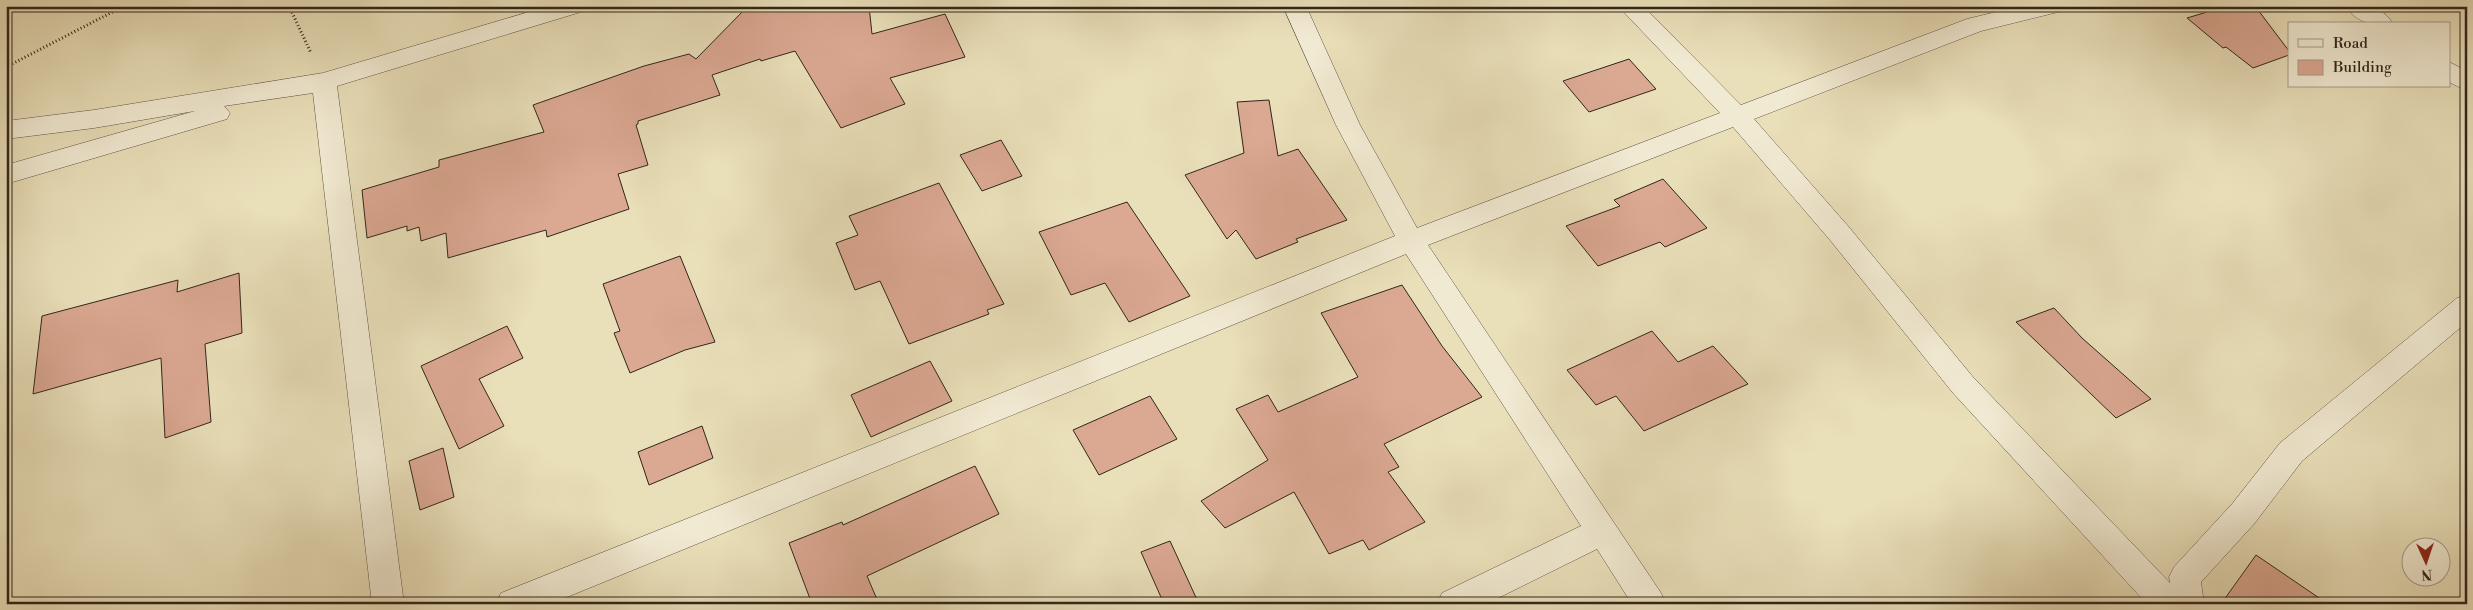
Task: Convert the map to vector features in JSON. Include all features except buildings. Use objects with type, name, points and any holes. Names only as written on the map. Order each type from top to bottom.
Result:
[{"type":"street","points":[[6,175],[576,6]]},
{"type":"street","points":[[1294,6],[1348,125],[1410,241],[1650,604]]},
{"type":"street","points":[[1629,6],[1737,116],[1839,233],[1963,385],[2168,604]]},
{"type":"street","points":[[512,604],[1410,241],[1975,24],[2054,6]]},
{"type":"street","points":[[2357,6],[2379,22]]},
{"type":"street","points":[[2450,71],[2467,83]]},
{"type":"street","points":[[6,130],[94,118],[324,81]]},
{"type":"street","points":[[324,81],[388,604]]},
{"type":"street","points":[[2188,604],[2185,577],[2243,514],[2291,452],[2467,306]]},
{"type":"street","points":[[1453,604],[1601,532]]},
{"type":"path","points":[[6,67],[124,6]]},
{"type":"path","points":[[289,6],[324,81]]}]
